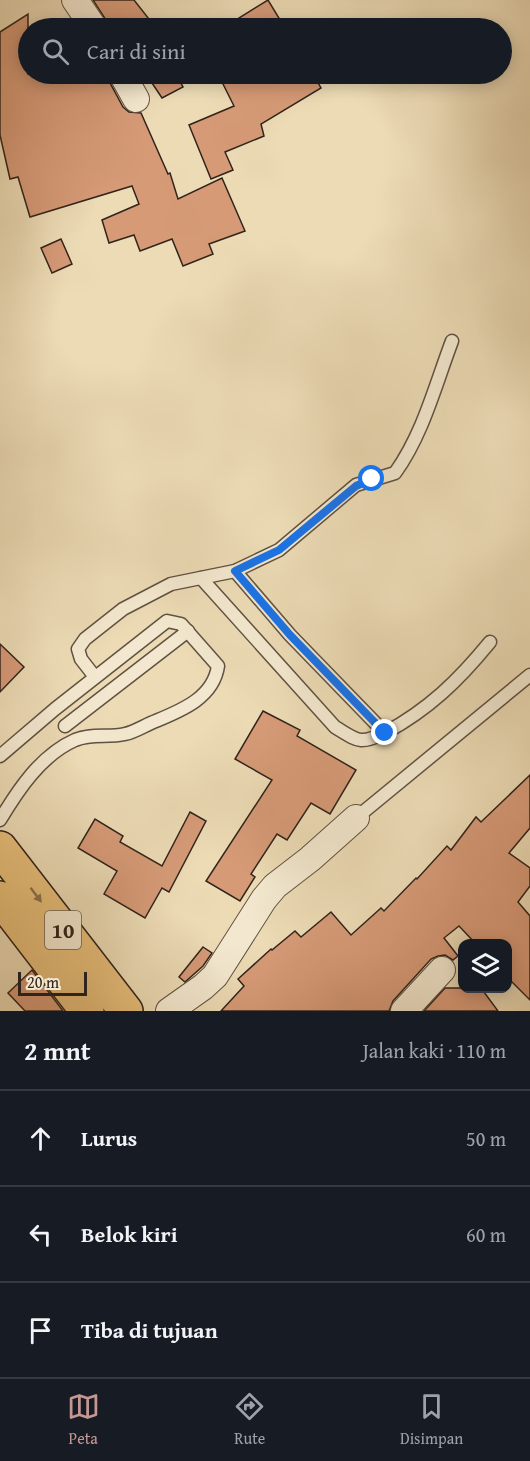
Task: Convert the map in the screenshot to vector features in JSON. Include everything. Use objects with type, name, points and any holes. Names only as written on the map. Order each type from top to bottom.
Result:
[{"type":"highway","name":"10","points":[[0,848],[126,1011]]},
{"type":"highway","name":"10","points":[[0,898],[87,1011]]},
{"type":"street","points":[[75,0],[87,18]]},
{"type":"street","points":[[128,84],[136,99]]},
{"type":"street","points":[[169,1011],[203,987],[214,976],[264,899],[275,886],[310,859],[356,818]]},
{"type":"street","points":[[404,1011],[442,970]]},
{"type":"lane","points":[[95,677],[81,659],[78,649],[85,639],[123,609],[171,584],[235,571],[279,550],[356,486],[395,473],[411,448],[424,419],[452,341]]},
{"type":"lane","points":[[235,571],[290,635],[385,733]]},
{"type":"lane","points":[[201,578],[335,727],[358,741],[372,739],[385,733],[411,719],[430,705],[461,677],[490,642]]},
{"type":"lane","points":[[0,756],[55,709],[167,621],[182,624],[218,666],[212,683],[200,697],[183,710],[124,734],[91,735],[74,741],[43,761],[0,820]]},
{"type":"lane","points":[[65,726],[188,631]]},
{"type":"lane","points":[[356,818],[530,675]]},
{"type":"lane","points":[[55,709],[74,741]]},
{"type":"building","points":[[93,0],[134,0],[148,18],[105,18]]},
{"type":"building","points":[[268,0],[279,18],[239,18]]},
{"type":"building","points":[[18,20],[18,84],[111,84],[123,107],[129,112],[141,113],[168,174],[170,173],[178,199],[222,178],[245,231],[209,244],[213,254],[183,266],[172,239],[140,251],[134,235],[109,243],[102,220],[139,204],[132,186],[30,217],[18,177],[10,179],[0,135],[0,32]]},
{"type":"building","points":[[153,84],[181,84],[183,87],[162,98]]},
{"type":"building","points":[[223,84],[319,84],[321,88],[261,124],[264,136],[225,152],[233,170],[211,179],[189,125],[234,106]]},
{"type":"building","points":[[61,239],[72,264],[52,273],[41,248]]},
{"type":"building","points":[[0,644],[24,667],[0,692]]},
{"type":"building","points":[[263,711],[300,730],[297,736],[356,770],[330,814],[311,803],[287,840],[277,834],[251,874],[255,877],[240,901],[206,881],[272,780],[235,759]]},
{"type":"building","points":[[530,775],[530,828],[509,853],[530,868],[530,886],[518,902],[530,916],[530,1000],[512,982],[512,939],[471,939],[459,926],[444,938],[458,956],[453,960],[445,955],[431,959],[393,1001],[389,1011],[221,1011],[244,986],[238,979],[295,931],[301,937],[331,912],[351,935],[381,908],[384,911],[447,846],[451,850],[476,817],[481,822]]},
{"type":"building","points":[[190,812],[206,821],[169,892],[162,888],[145,918],[104,894],[117,871],[78,848],[95,819],[123,836],[120,842],[162,866]]},
{"type":"building","points":[[203,947],[212,953],[203,966],[185,982],[179,977]]},
{"type":"building","points":[[32,970],[63,1011],[25,1011],[8,993]]},
{"type":"building","points":[[445,988],[458,988],[458,993],[485,993],[498,1011],[424,1011]]},
{"type":"route","points":[[372,479],[356,486],[279,550],[235,571],[290,635],[385,733]]}]
